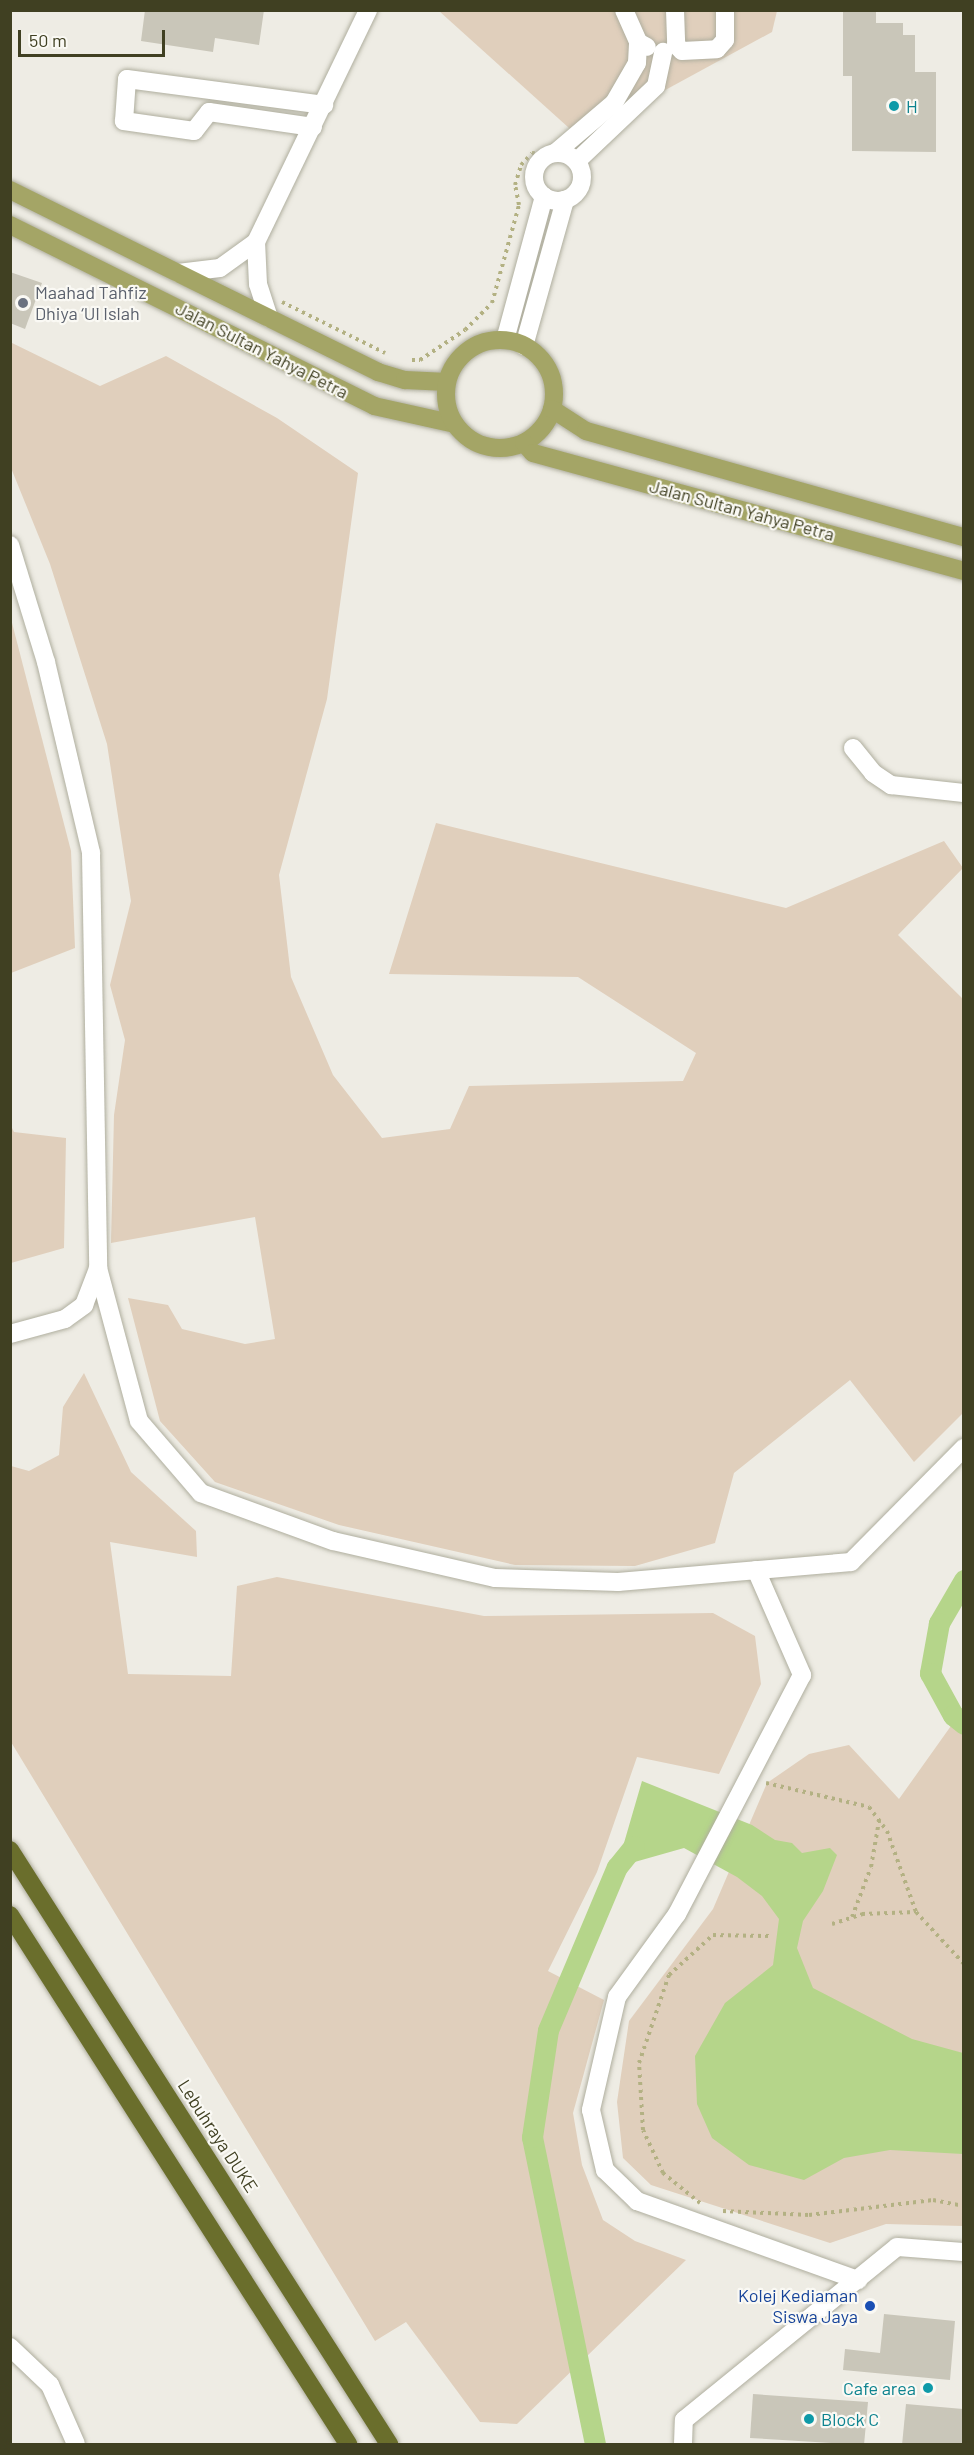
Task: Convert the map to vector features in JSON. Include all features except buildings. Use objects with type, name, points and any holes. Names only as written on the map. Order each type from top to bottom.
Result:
[{"type":"highway","name":"Lebuhraya DUKE","points":[[10,1850],[389,2445]]},
{"type":"highway","points":[[10,1915],[348,2445]]},
{"type":"main road","name":"Jalan Sultan Yahya Petra","points":[[10,190],[378,372],[405,380],[447,382]]},
{"type":"main road","name":"Jalan Sultan Yahya Petra","points":[[10,225],[374,406],[455,424],[472,440],[494,448],[524,443],[533,453],[963,571]]},
{"type":"main road","points":[[455,424],[447,404],[447,382],[453,368],[474,346],[505,340],[524,346],[549,372],[552,409],[536,434],[524,443]]},
{"type":"main road","name":"Jalan Sultan Yahya Petra","points":[[552,409],[586,431],[963,537]]},
{"type":"street","points":[[505,340],[544,196],[535,174],[551,154],[614,103],[637,63],[638,42],[624,10]]},
{"type":"street","points":[[577,161],[656,86],[670,48],[675,10]]},
{"type":"street","points":[[638,42],[682,51],[717,49],[725,40],[725,10]]},
{"type":"street","points":[[178,273],[220,268],[256,242],[371,13]]},
{"type":"street","points":[[313,127],[209,112],[194,131],[124,122],[127,79],[324,105]]},
{"type":"street","points":[[551,154],[577,161]]},
{"type":"street","points":[[524,346],[565,200],[581,183],[577,161]]},
{"type":"street","points":[[544,196],[565,200]]},
{"type":"street","points":[[256,242],[261,293],[269,318]]},
{"type":"street","points":[[10,545],[46,662],[91,853],[98,1268],[139,1421],[201,1494],[333,1541],[495,1578],[618,1582],[851,1562],[963,1448]]},
{"type":"street","points":[[853,748],[873,774],[891,785],[963,793]]},
{"type":"street","points":[[10,1334],[65,1319],[84,1305],[98,1268]]},
{"type":"street","points":[[756,1570],[801,1675],[692,1884],[617,1997],[591,2110],[604,2170],[637,2201],[858,2280]]},
{"type":"street","points":[[683,2445],[684,2420],[897,2247],[963,2252]]},
{"type":"street","points":[[10,2347],[50,2385],[76,2445]]},
{"type":"path","points":[[402,360],[420,360],[435,351],[480,319],[492,303],[519,205],[515,185],[521,165],[532,153],[551,154]]},
{"type":"path","points":[[261,293],[394,357]]},
{"type":"path","points":[[744,1785],[868,1807],[887,1831],[916,1912],[963,1964]]},
{"type":"path","points":[[852,1917],[871,1867],[879,1821]]},
{"type":"path","points":[[832,1924],[852,1917],[916,1912]]},
{"type":"path","points":[[708,2210],[663,2173],[647,2138],[639,2063],[669,1976],[713,1935],[769,1936]]},
{"type":"path","points":[[720,2211],[809,2215],[933,2200],[963,2206]]},
{"type":"shaded area","points":[[439,11],[777,11],[772,32],[579,137]]},
{"type":"shaded area","points":[[10,342],[100,386],[166,356],[277,418],[358,473],[327,699],[279,875],[291,977],[333,1075],[382,1138],[450,1129],[469,1086],[683,1081],[696,1053],[578,977],[389,974],[436,823],[786,908],[944,841],[963,868],[898,935],[963,999],[963,1413],[914,1462],[850,1380],[734,1473],[715,1543],[635,1566],[515,1565],[339,1525],[215,1482],[160,1421],[128,1298],[168,1305],[182,1329],[245,1344],[275,1339],[255,1217],[111,1243],[114,1115],[125,1040],[110,985],[131,901],[107,744],[50,564],[11,468]]},
{"type":"shaded area","points":[[11,619],[71,851],[75,948],[11,973]]},
{"type":"shaded area","points":[[10,1124],[14,1132],[66,1138],[64,1248],[11,1263]]},
{"type":"shaded area","points":[[84,1373],[131,1472],[196,1531],[197,1557],[110,1542],[128,1674],[231,1676],[237,1586],[277,1577],[484,1616],[713,1613],[755,1636],[761,1684],[719,1774],[637,1757],[597,1872],[548,1971],[604,2000],[573,2113],[582,2165],[603,2220],[635,2241],[686,2260],[517,2424],[480,2422],[406,2322],[375,2341],[11,1742],[11,1466],[29,1471],[59,1455],[63,1407]]},
{"type":"shaded area","points":[[963,1709],[963,2226],[886,2224],[830,2243],[651,2185],[623,2158],[617,2102],[629,2021],[713,1909],[767,1783],[809,1754],[849,1745],[899,1799]]},
{"type":"shaded area","points":[[642,1781],[752,1825],[775,1840],[792,1843],[802,1853],[830,1848],[837,1855],[823,1891],[803,1921],[797,1948],[813,1988],[912,2039],[963,2053],[963,2154],[890,2150],[844,2158],[804,2180],[749,2165],[712,2138],[697,2104],[695,2056],[725,2003],[773,1965],[779,1919],[762,1896],[737,1877],[684,1848],[617,1867]]},
{"type":"waterway","points":[[964,1580],[939,1623],[930,1673],[953,1715],[964,1724]]},
{"type":"waterway","points":[[595,2444],[532,2137],[548,2030],[617,1867],[634,1846]]},
{"type":"place","name":"H","points":[[894,106]]},
{"type":"place","name":"Maahad Tahfiz Dhiya ‘Ul Islah","points":[[23,303]]},
{"type":"place","name":"Kolej Kediaman Siswa Jaya","points":[[870,2306]]},
{"type":"place","name":"Cafe area","points":[[928,2388]]},
{"type":"place","name":"Block C","points":[[809,2419]]}]
